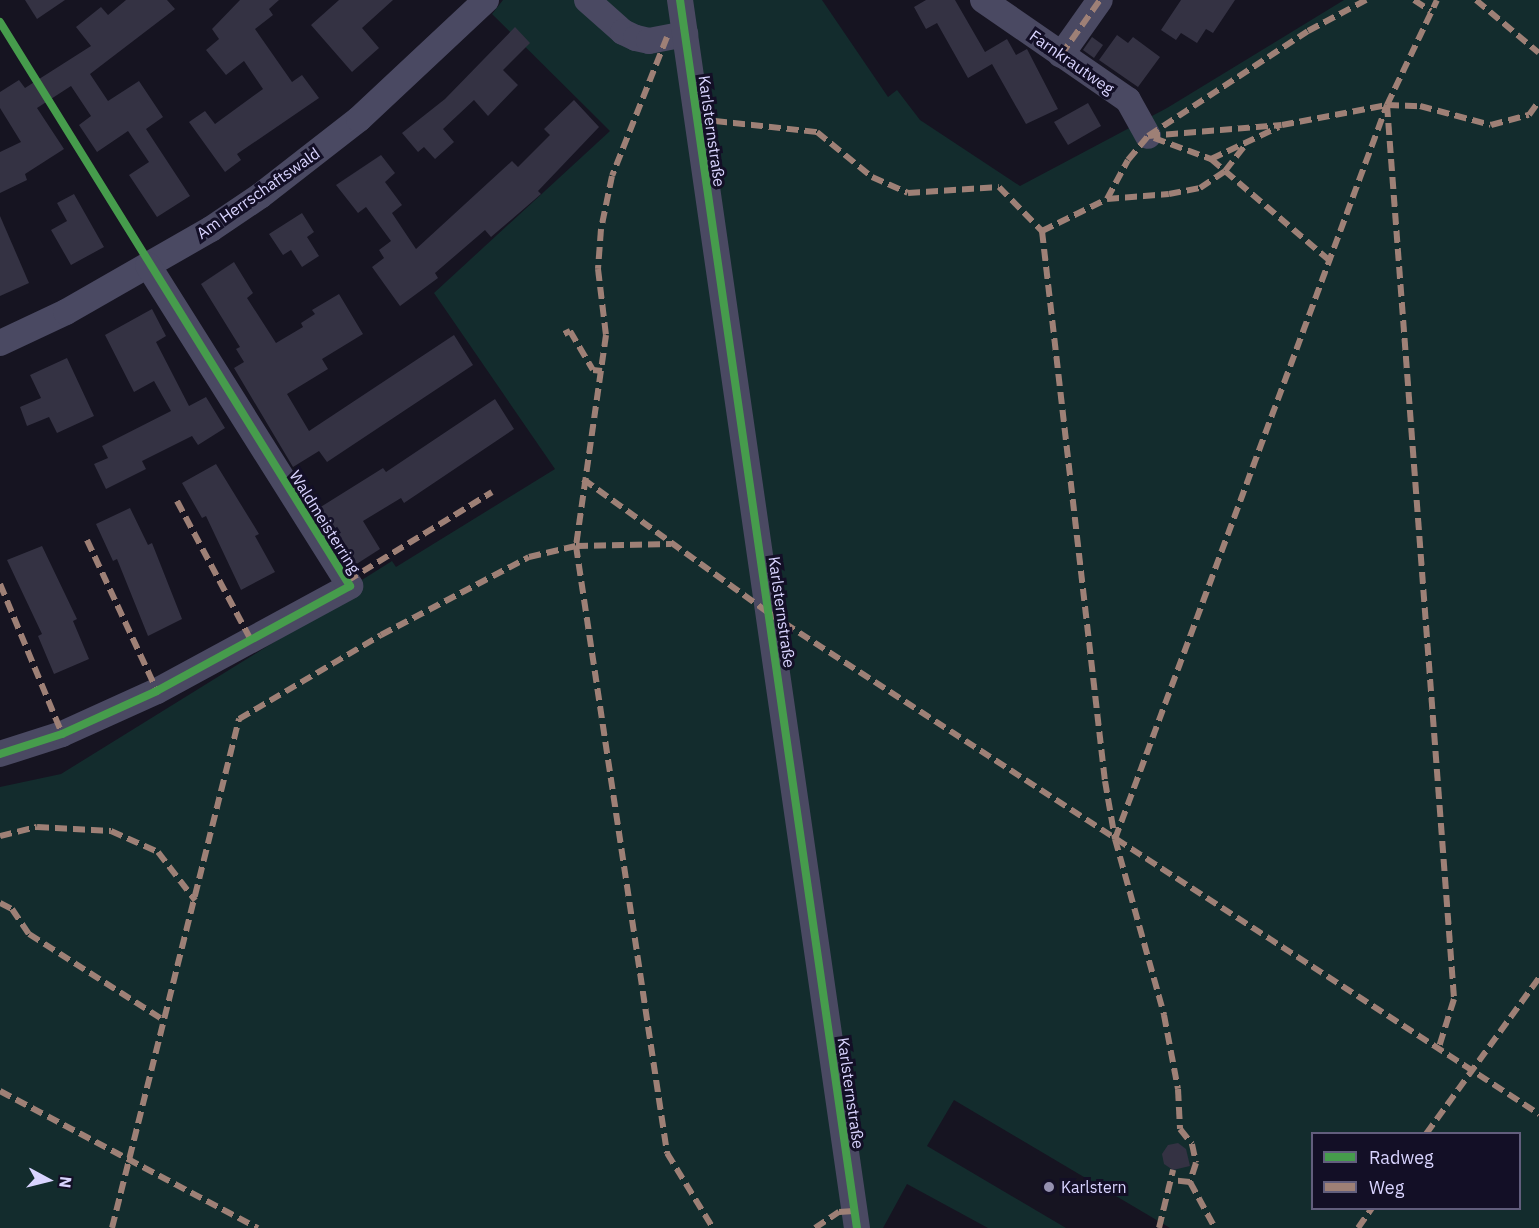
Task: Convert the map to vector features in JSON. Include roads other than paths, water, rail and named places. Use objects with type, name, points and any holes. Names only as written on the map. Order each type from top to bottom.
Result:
[{"type":"street","name":"Am Herrschaftswald","points":[[0,343],[66,312],[211,229],[316,154],[418,66],[486,0]]},
{"type":"street","points":[[587,0],[623,32],[636,38],[649,41],[685,34]]},
{"type":"street","name":"Karlsternstraße","points":[[680,0],[857,1228]]},
{"type":"street","name":"Farnkrautweg","points":[[983,0],[1128,100],[1148,136]]},
{"type":"street","points":[[1061,55],[1100,0]]},
{"type":"street","name":"Waldmeisterring","points":[[0,754],[62,734],[157,691],[350,586],[148,265]]},
{"type":"place","name":"Karlstern","points":[[1049,1187]]}]
